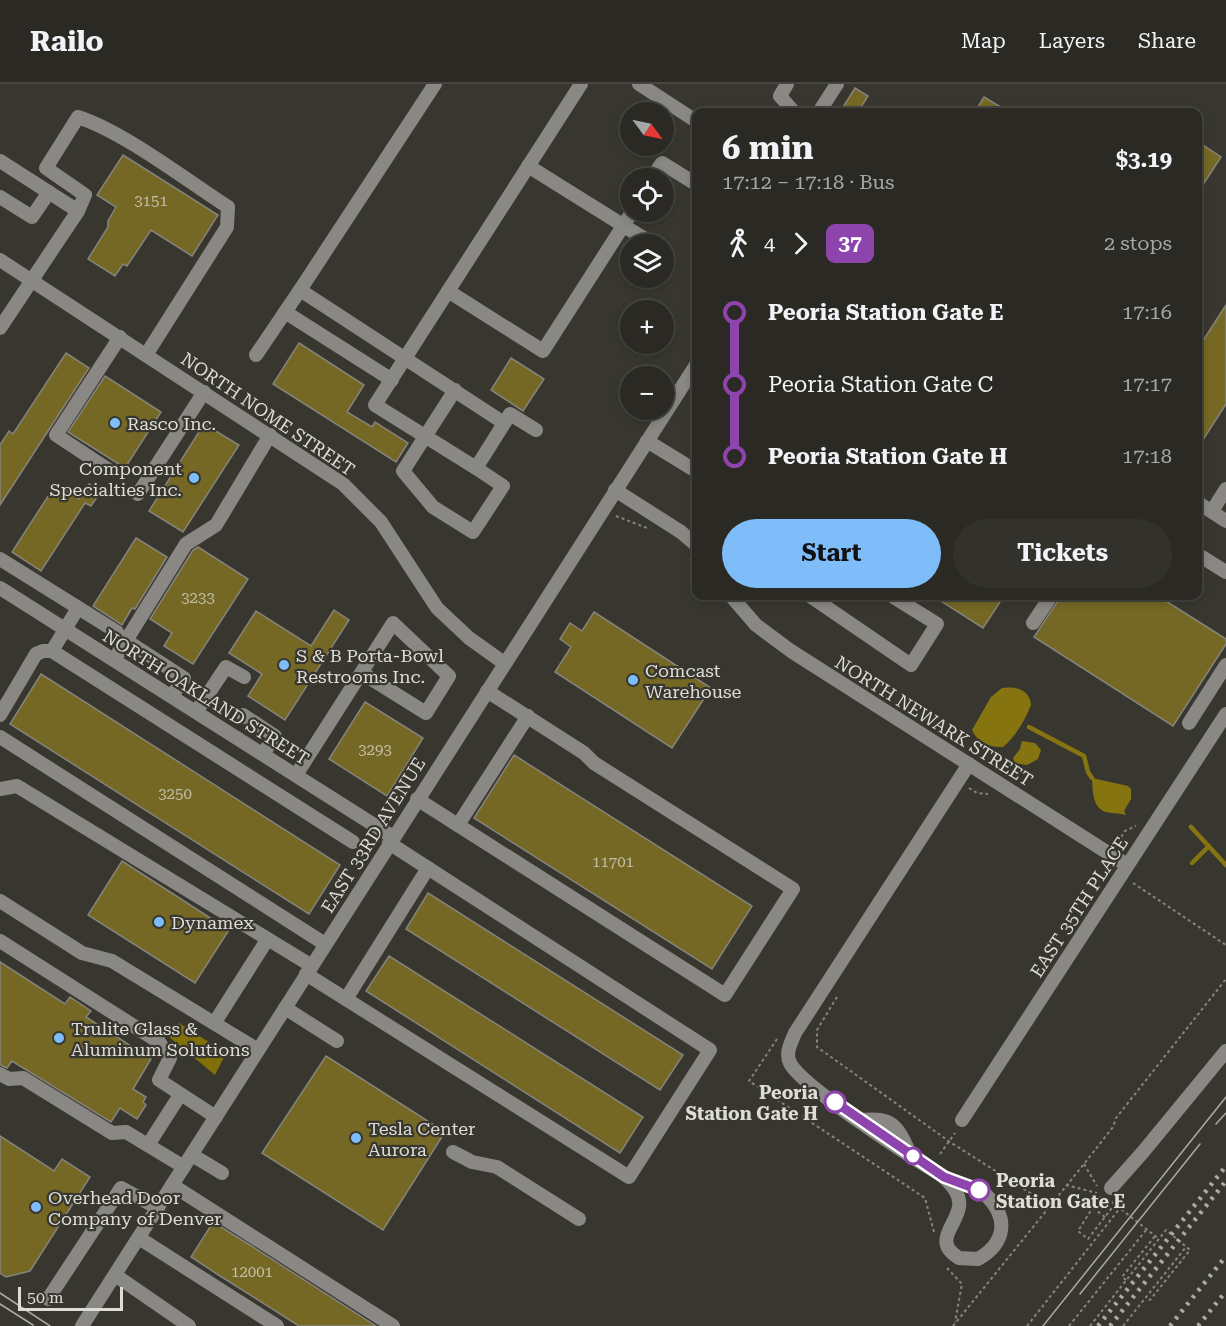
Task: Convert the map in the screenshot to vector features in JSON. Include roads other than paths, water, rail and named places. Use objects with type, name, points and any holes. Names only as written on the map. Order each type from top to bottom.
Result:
[{"type":"street","points":[[256,355],[435,84]]},
{"type":"street","points":[[455,390],[425,437],[403,471],[433,507],[473,532],[503,486],[476,468],[425,437],[375,405],[581,84]]},
{"type":"street","points":[[639,84],[692,118]]},
{"type":"street","points":[[787,84],[780,96],[790,108]]},
{"type":"street","points":[[822,108],[837,84]]},
{"type":"street","points":[[0,328],[78,210],[85,195],[46,168],[78,117],[91,121],[136,147],[228,207],[227,227],[146,355]]},
{"type":"street","points":[[0,161],[78,210]]},
{"type":"street","points":[[659,168],[662,163],[670,168]]},
{"type":"street","points":[[528,166],[636,234]]},
{"type":"street","points":[[674,170],[692,182]]},
{"type":"street","points":[[0,197],[32,217],[49,192]]},
{"type":"street","points":[[448,291],[543,351],[625,222]]},
{"type":"street","name":"NORTH NOME STREET","points":[[0,260],[327,472],[357,496],[381,522],[437,608],[469,638],[504,663]]},
{"type":"street","points":[[300,290],[504,423]]},
{"type":"street","points":[[285,312],[392,380]]},
{"type":"street","points":[[109,470],[56,435],[120,337]]},
{"type":"street","name":"EAST 33RD AVENUE","points":[[82,1326],[692,370]]},
{"type":"street","points":[[138,494],[204,392]]},
{"type":"street","points":[[476,468],[510,414],[536,430]]},
{"type":"street","points":[[91,675],[109,656],[186,544],[216,525],[270,435]]},
{"type":"street","points":[[647,441],[692,469]]},
{"type":"street","points":[[1212,511],[1226,489]]},
{"type":"street","points":[[615,490],[681,532],[691,549]]},
{"type":"street","points":[[1202,505],[1226,520]]},
{"type":"street","points":[[1202,557],[1226,572]]},
{"type":"street","points":[[0,559],[184,678],[166,723]]},
{"type":"street","name":"NORTH OAKLAND STREET","points":[[0,588],[333,798],[428,868],[710,1050],[629,1177],[346,999]]},
{"type":"street","name":"NORTH NEWARK STREET","points":[[733,600],[772,638],[1127,865]]},
{"type":"street","points":[[816,600],[911,665],[937,624],[898,600]]},
{"type":"street","points":[[1034,623],[1048,600]]},
{"type":"street","points":[[52,651],[78,608]]},
{"type":"street","points":[[296,775],[393,623],[449,676],[426,713],[362,673]]},
{"type":"street","points":[[0,715],[36,654],[52,651],[353,842]]},
{"type":"street","points":[[1189,723],[1226,665]]},
{"type":"street","points":[[196,712],[226,667],[244,677]]},
{"type":"street","points":[[417,799],[725,995],[787,899],[793,889],[594,763],[584,753],[486,691]]},
{"type":"street","name":"EAST 35TH PLACE","points":[[962,1120],[1226,714]]},
{"type":"street","points":[[242,771],[275,736],[243,715]]},
{"type":"street","points":[[458,825],[528,716]]},
{"type":"street","points":[[0,737],[325,944]]},
{"type":"street","points":[[944,1177],[956,1192],[960,1206],[948,1229],[946,1236],[948,1247],[959,1258],[978,1259],[997,1242],[1002,1222],[1000,1214],[979,1190],[944,1177],[910,1154],[903,1138],[889,1122],[881,1118],[860,1120],[797,1072],[788,1056],[790,1044],[969,764]]},
{"type":"street","points":[[0,789],[17,786],[267,940],[346,999],[428,868]]},
{"type":"street","points":[[319,820],[333,798]]},
{"type":"street","points":[[0,901],[82,953],[112,961],[258,1050]]},
{"type":"street","points":[[215,1022],[267,940]]},
{"type":"street","points":[[0,941],[159,1042],[170,1058],[159,1080],[216,1117]]},
{"type":"street","points":[[285,1008],[337,1041]]},
{"type":"street","points":[[1106,1191],[1143,1152],[1226,1051]]},
{"type":"street","points":[[0,1074],[9,1079],[23,1078],[112,1133],[126,1132],[184,1167]]},
{"type":"street","points":[[148,1145],[180,1095]]},
{"type":"street","points":[[453,1152],[472,1162],[497,1167],[579,1219]]},
{"type":"street","points":[[192,1155],[222,1173]]},
{"type":"street","points":[[172,1185],[393,1326]]},
{"type":"street","points":[[48,1299],[121,1188],[158,1208]]},
{"type":"street","points":[[139,1238],[277,1326]]},
{"type":"street","points":[[115,1275],[189,1326]]},
{"type":"waterway","points":[[1029,727],[1084,756],[1092,778]]},
{"type":"waterway","points":[[1191,827],[1226,865]]},
{"type":"waterway","points":[[1192,863],[1209,846]]},
{"type":"tram line","points":[[1043,1326],[1226,1097]]},
{"type":"tram line","points":[[1216,1124],[1226,1113]]},
{"type":"tram line","points":[[1080,1294],[1200,1144]]},
{"type":"tram line","points":[[0,1293],[50,1326]]},
{"type":"tram line","points":[[0,1304],[33,1325]]},
{"type":"railway","points":[[1098,1326],[1226,1166]]},
{"type":"railway","points":[[1110,1326],[1226,1181]]},
{"type":"railway","points":[[1170,1326],[1226,1256]]},
{"type":"railway","points":[[1198,1326],[1226,1291]]},
{"type":"place","name":"Rasco Inc.","points":[[115,423]]},
{"type":"place","name":"Component Specialties Inc.","points":[[194,478]]},
{"type":"place","name":"S & B Porta-Bowl Restrooms Inc.","points":[[284,665]]},
{"type":"place","name":"Comcast Warehouse","points":[[633,680]]},
{"type":"place","name":"Dynamex","points":[[159,922]]},
{"type":"place","name":"Trulite Glass & Aluminum Solutions","points":[[59,1038]]},
{"type":"place","name":"Peoria Station Gate H","points":[[835,1102]]},
{"type":"place","name":"Tesla Center Aurora","points":[[356,1138]]},
{"type":"place","name":"Peoria Station Gate E","points":[[979,1190]]},
{"type":"place","name":"Overhead Door Company of Denver","points":[[36,1207]]}]
